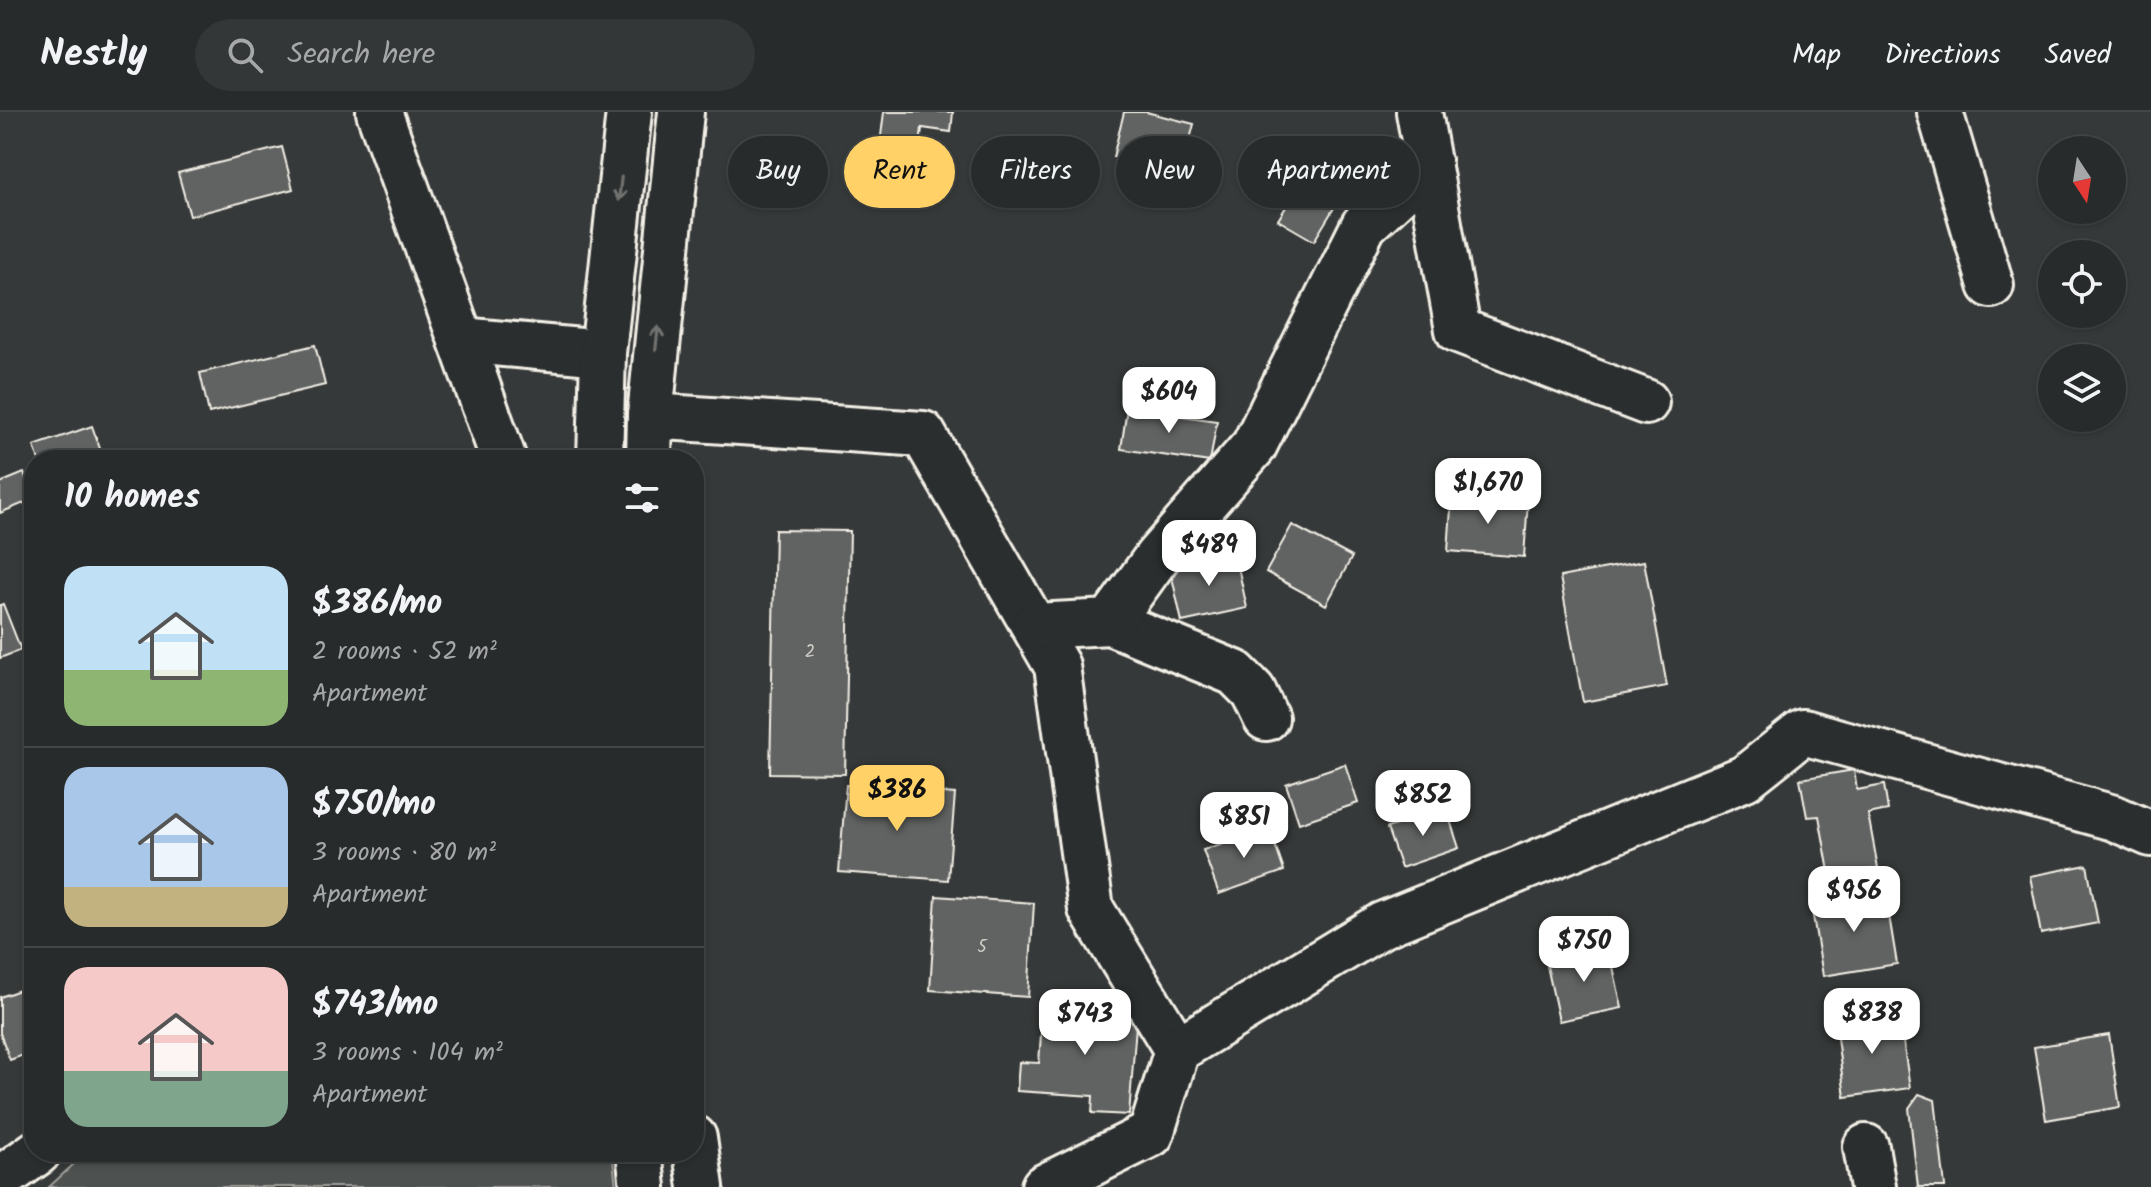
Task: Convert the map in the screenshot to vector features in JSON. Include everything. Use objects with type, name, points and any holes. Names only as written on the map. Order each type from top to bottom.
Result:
[{"type":"street","points":[[379,112],[500,450]]},
{"type":"street","points":[[600,450],[603,353],[629,112]]},
{"type":"street","points":[[649,450],[650,416],[681,112]]},
{"type":"street","points":[[1419,112],[1458,330],[1646,402]]},
{"type":"street","points":[[1940,112],[1991,285]]},
{"type":"street","points":[[1110,622],[1157,557],[1254,446],[1364,225],[1429,165]]},
{"type":"street","points":[[461,340],[603,353]]},
{"type":"street","points":[[650,416],[923,434],[1057,666],[1091,909],[1177,1050]]},
{"type":"street","points":[[1035,626],[1110,622],[1235,673],[1253,691],[1266,718]]},
{"type":"street","points":[[1044,1187],[1151,1134],[1177,1050],[1382,925],[1745,778],[1803,732],[2114,818],[2151,834]]},
{"type":"street","points":[[0,1179],[24,1162]]},
{"type":"street","points":[[640,1162],[643,1187]]},
{"type":"street","points":[[697,1162],[701,1187]]},
{"type":"shaded area","points":[[76,1162],[613,1162],[616,1187],[49,1187]]},
{"type":"building","points":[[884,112],[953,112],[951,132],[922,128],[921,136],[881,136]]},
{"type":"building","points":[[1124,112],[1146,112],[1194,124],[1191,136],[1118,136]]},
{"type":"building","points":[[282,147],[293,189],[190,216],[178,173]]},
{"type":"building","points":[[1285,208],[1334,208],[1314,241],[1278,220]]},
{"type":"building","points":[[315,345],[325,385],[209,413],[200,373]]},
{"type":"building","points":[[1127,408],[1217,421],[1210,462],[1121,449]]},
{"type":"building","points":[[92,426],[100,450],[35,450],[34,446]]},
{"type":"building","points":[[24,473],[24,503],[0,513],[0,483]]},
{"type":"building","points":[[1452,494],[1528,500],[1524,557],[1448,551]]},
{"type":"building","points":[[1292,525],[1352,557],[1326,605],[1266,572]]},
{"type":"building","points":[[775,530],[850,531],[845,774],[770,773]]},
{"type":"building","points":[[1235,553],[1247,608],[1182,622],[1170,568]]},
{"type":"building","points":[[1644,561],[1667,686],[1583,702],[1560,577]]},
{"type":"building","points":[[3,604],[21,650],[0,658],[0,605]]},
{"type":"building","points":[[1345,764],[1358,803],[1299,823],[1286,784]]},
{"type":"building","points":[[1854,770],[1857,790],[1884,785],[1888,810],[1868,814],[1878,868],[1830,877],[1819,816],[1807,817],[1800,779]]},
{"type":"building","points":[[846,785],[955,794],[948,880],[839,872]]},
{"type":"building","points":[[1446,808],[1459,848],[1401,868],[1387,828]]},
{"type":"building","points":[[1269,827],[1284,871],[1219,894],[1203,850]]},
{"type":"building","points":[[2087,865],[2098,923],[2041,934],[2030,876]]},
{"type":"building","points":[[1885,891],[1897,964],[1823,976],[1811,904]]},
{"type":"building","points":[[936,896],[1034,903],[1028,997],[930,990]]},
{"type":"building","points":[[1609,948],[1622,1008],[1559,1021],[1546,961]]},
{"type":"building","points":[[24,989],[24,1055],[10,1060],[0,1033],[0,997]]},
{"type":"building","points":[[1043,1005],[1137,1012],[1129,1115],[1092,1113],[1093,1096],[1017,1091],[1019,1062],[1039,1063]]},
{"type":"building","points":[[1899,1014],[1910,1088],[1845,1097],[1835,1023]]},
{"type":"building","points":[[2109,1035],[2120,1107],[2046,1120],[2034,1047]]},
{"type":"building","points":[[1919,1094],[1935,1100],[1945,1187],[1918,1187],[1909,1108]]}]
